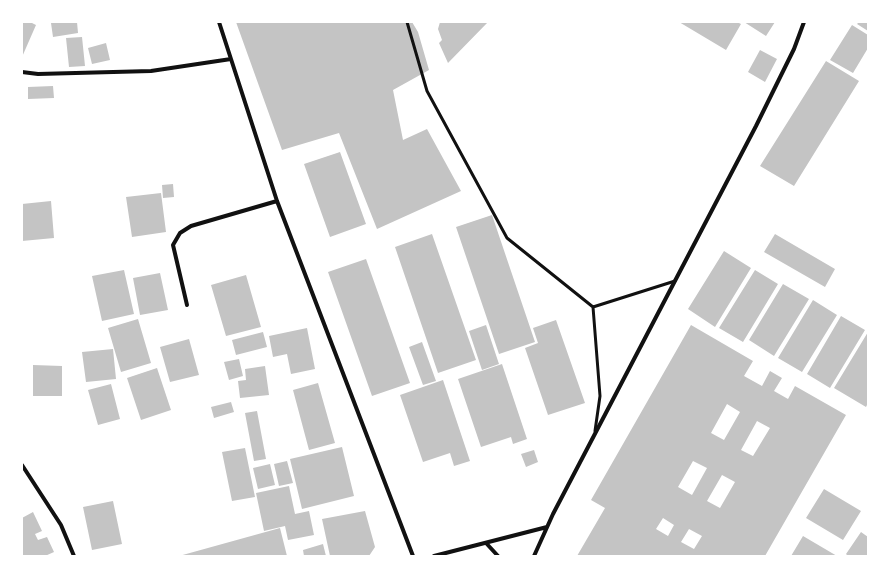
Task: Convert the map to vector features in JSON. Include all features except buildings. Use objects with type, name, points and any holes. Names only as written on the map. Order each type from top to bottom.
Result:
[{"type":"street","points":[[219,22],[277,201],[413,556]]},
{"type":"street","points":[[534,556],[547,527],[756,126],[794,49],[804,22]]},
{"type":"street","points":[[22,72],[38,74],[151,72],[231,58]]},
{"type":"street","points":[[186,305],[173,245],[180,232],[197,224],[277,201]]},
{"type":"street","points":[[22,465],[61,525],[74,556]]},
{"type":"street","points":[[434,556],[547,527]]},
{"type":"street","points":[[486,543],[498,556]]},
{"type":"lane","points":[[407,22],[427,91],[508,238],[592,307],[600,396],[595,435]]},
{"type":"lane","points":[[592,307],[676,280]]}]
